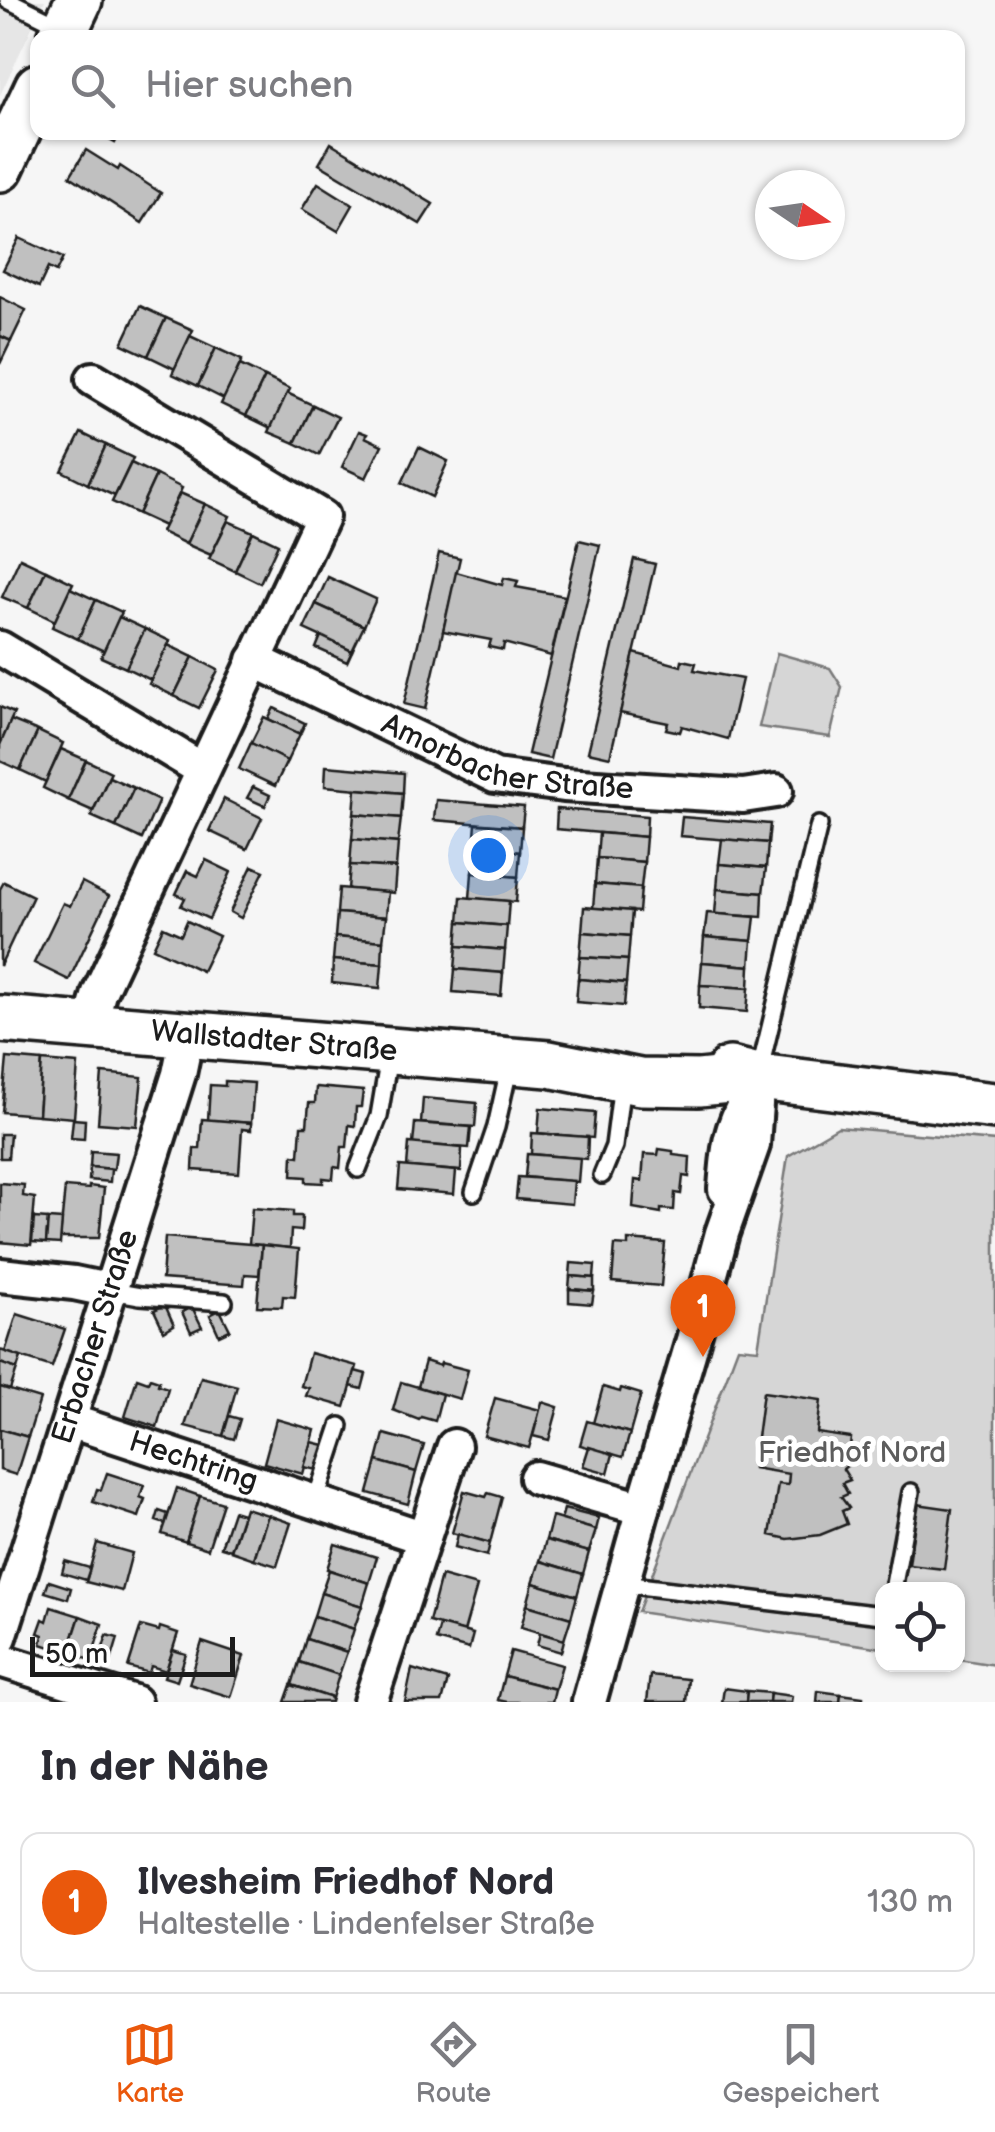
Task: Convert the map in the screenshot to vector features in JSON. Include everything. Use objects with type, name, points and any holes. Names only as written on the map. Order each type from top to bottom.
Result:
[{"type":"main road","points":[[0,168],[30,104]]},
{"type":"main road","name":"Wallstadter Straße","points":[[0,1019],[530,1062],[640,1082],[700,1083],[758,1077]]},
{"type":"main road","name":"Wallstadter Straße","points":[[530,1062],[643,1056],[758,1077],[995,1106]]},
{"type":"street","points":[[90,1026],[98,993],[322,517],[94,380]]},
{"type":"street","points":[[0,648],[203,770]]},
{"type":"street","name":"Amorbacher Straße","points":[[254,660],[495,776],[744,796],[776,791]]},
{"type":"street","name":"Erbacher Straße","points":[[0,1637],[179,1074],[186,1034]]},
{"type":"street","points":[[589,1702],[722,1233],[728,1143],[758,1077]]},
{"type":"street","points":[[0,1275],[112,1290]]},
{"type":"street","name":"Hechtring","points":[[70,1421],[424,1538]]},
{"type":"street","points":[[370,1702],[454,1446]]},
{"type":"street","points":[[536,1478],[643,1509]]},
{"type":"street","points":[[0,1660],[134,1702]]},
{"type":"lane","points":[[8,0],[68,22]]},
{"type":"lane","points":[[758,1077],[820,824]]},
{"type":"lane","points":[[358,1168],[379,1116],[390,1050]]},
{"type":"lane","points":[[474,1192],[496,1127],[530,1062]]},
{"type":"lane","points":[[602,1175],[614,1146],[622,1079]]},
{"type":"lane","points":[[112,1290],[224,1302]]},
{"type":"lane","points":[[315,1502],[340,1426]]},
{"type":"lane","points":[[894,1582],[910,1492]]},
{"type":"lane","points":[[622,1584],[875,1613]]},
{"type":"shaded area","points":[[0,0],[45,0],[30,30],[0,95]]},
{"type":"green space","points":[[777,653],[830,668],[842,687],[830,737],[759,727]]},
{"type":"green space","name":"Friedhof Nord","points":[[838,1127],[995,1141],[995,1665],[965,1660],[965,1582],[875,1582],[875,1647],[638,1612],[738,1347],[758,1349],[788,1156]]},
{"type":"building","points":[[331,143],[433,204],[420,224],[319,164]]},
{"type":"building","points":[[86,150],[118,170],[120,166],[161,193],[142,223],[70,176]]},
{"type":"building","points":[[318,183],[353,205],[338,231],[302,209]]},
{"type":"building","points":[[19,238],[63,258],[56,272],[48,268],[39,287],[3,270]]},
{"type":"building","points":[[0,297],[26,310],[11,341],[0,336]]},
{"type":"building","points":[[140,306],[166,318],[148,356],[122,344]]},
{"type":"building","points":[[166,318],[193,330],[175,369],[148,356]]},
{"type":"building","points":[[0,336],[11,341],[0,364]]},
{"type":"building","points":[[190,336],[216,348],[198,386],[172,374]]},
{"type":"building","points":[[216,348],[242,360],[224,399],[198,386]]},
{"type":"building","points":[[240,365],[265,377],[246,416],[221,404]]},
{"type":"building","points":[[265,377],[290,389],[271,428],[246,416]]},
{"type":"building","points":[[287,393],[313,405],[295,443],[269,432]]},
{"type":"building","points":[[313,405],[338,417],[319,455],[295,443]]},
{"type":"building","points":[[359,431],[382,445],[366,478],[342,467]]},
{"type":"building","points":[[81,433],[106,445],[88,484],[62,471]]},
{"type":"building","points":[[106,445],[133,458],[115,496],[88,484]]},
{"type":"building","points":[[419,447],[448,461],[432,497],[402,483]]},
{"type":"building","points":[[131,463],[156,475],[138,514],[112,502]]},
{"type":"building","points":[[156,475],[182,488],[164,526],[138,514]]},
{"type":"building","points":[[180,493],[205,504],[186,544],[161,532]]},
{"type":"building","points":[[205,504],[230,516],[211,555],[186,544]]},
{"type":"building","points":[[228,521],[253,532],[235,571],[209,559]]},
{"type":"building","points":[[253,532],[278,544],[260,583],[235,571]]},
{"type":"building","points":[[579,540],[600,545],[550,759],[528,754]]},
{"type":"building","points":[[439,553],[460,558],[425,709],[404,704]]},
{"type":"building","points":[[20,558],[46,570],[28,608],[2,597]]},
{"type":"building","points":[[634,559],[655,564],[610,757],[588,752]]},
{"type":"building","points":[[46,570],[73,583],[55,621],[28,608]]},
{"type":"building","points":[[456,572],[502,585],[504,578],[518,581],[516,587],[565,596],[551,656],[504,643],[503,650],[489,647],[491,640],[443,631]]},
{"type":"building","points":[[328,577],[376,599],[364,626],[316,604]]},
{"type":"building","points":[[70,588],[96,600],[78,639],[52,627]]},
{"type":"building","points":[[96,600],[122,612],[104,651],[78,639]]},
{"type":"building","points":[[316,604],[364,626],[352,651],[304,629]]},
{"type":"building","points":[[119,617],[145,629],[126,668],[101,657]]},
{"type":"building","points":[[145,629],[170,641],[151,680],[126,668]]},
{"type":"building","points":[[321,636],[352,651],[347,662],[316,648]]},
{"type":"building","points":[[168,645],[193,657],[174,696],[149,684]]},
{"type":"building","points":[[634,653],[681,666],[682,660],[696,663],[694,670],[742,679],[728,739],[682,726],[680,732],[666,729],[668,723],[620,713]]},
{"type":"building","points":[[193,657],[218,670],[199,708],[174,696]]},
{"type":"building","points":[[0,707],[14,713],[0,745]]},
{"type":"building","points":[[274,708],[305,723],[300,734],[268,719]]},
{"type":"building","points":[[264,717],[300,734],[287,761],[251,743]]},
{"type":"building","points":[[11,720],[38,731],[20,770],[0,761],[0,745]]},
{"type":"building","points":[[38,731],[63,743],[46,782],[20,770]]},
{"type":"building","points":[[251,743],[287,761],[275,786],[239,769]]},
{"type":"building","points":[[61,749],[86,760],[68,800],[43,788]]},
{"type":"building","points":[[86,760],[111,772],[93,811],[68,800]]},
{"type":"building","points":[[326,766],[404,773],[403,793],[325,786]]},
{"type":"building","points":[[109,777],[134,788],[116,827],[91,816]]},
{"type":"building","points":[[253,787],[270,795],[265,806],[247,798]]},
{"type":"building","points":[[134,788],[159,800],[142,839],[116,827]]},
{"type":"building","points":[[356,789],[403,793],[401,818],[354,814]]},
{"type":"building","points":[[224,799],[262,818],[247,849],[209,831]]},
{"type":"building","points":[[436,800],[524,807],[522,827],[434,820]]},
{"type":"building","points":[[557,809],[647,816],[646,837],[556,829]]},
{"type":"building","points":[[354,814],[401,818],[398,843],[352,839]]},
{"type":"building","points":[[682,817],[770,824],[768,843],[680,836]]},
{"type":"building","points":[[476,824],[522,827],[520,852],[474,848]]},
{"type":"building","points":[[599,833],[646,837],[644,862],[597,858]]},
{"type":"building","points":[[352,839],[398,843],[396,868],[350,865]]},
{"type":"building","points":[[722,839],[768,843],[766,868],[719,864]]},
{"type":"building","points":[[474,848],[520,852],[518,877],[472,873]]},
{"type":"building","points":[[597,858],[644,862],[641,888],[595,884]]},
{"type":"building","points":[[206,860],[231,872],[209,919],[181,906],[185,898],[176,894],[187,871],[198,876]]},
{"type":"building","points":[[719,864],[766,868],[763,893],[717,889]]},
{"type":"building","points":[[350,865],[396,868],[394,893],[348,889]]},
{"type":"building","points":[[252,866],[264,871],[241,918],[230,912]]},
{"type":"building","points":[[472,873],[518,877],[516,902],[470,898]]},
{"type":"building","points":[[4,882],[33,896],[0,966],[0,889]]},
{"type":"building","points":[[82,882],[109,896],[69,980],[34,963],[63,903],[70,906]]},
{"type":"building","points":[[595,884],[641,888],[639,912],[593,908]]},
{"type":"building","points":[[339,888],[388,892],[386,917],[337,913]]},
{"type":"building","points":[[717,889],[763,893],[762,917],[715,914]]},
{"type":"building","points":[[461,897],[509,901],[507,926],[459,922]]},
{"type":"building","points":[[584,907],[632,911],[630,936],[582,932]]},
{"type":"building","points":[[337,913],[386,917],[383,941],[335,937]]},
{"type":"building","points":[[707,913],[755,917],[752,941],[704,937]]},
{"type":"building","points":[[187,921],[219,936],[202,971],[153,948],[163,927],[181,935]]},
{"type":"building","points":[[459,922],[507,926],[505,950],[457,946]]},
{"type":"building","points":[[582,932],[630,936],[628,960],[580,957]]},
{"type":"building","points":[[335,937],[383,941],[382,964],[333,960]]},
{"type":"building","points":[[704,937],[752,941],[750,966],[702,962]]},
{"type":"building","points":[[457,946],[505,950],[503,973],[455,969]]},
{"type":"building","points":[[580,957],[628,960],[626,983],[578,979]]},
{"type":"building","points":[[333,960],[382,964],[380,988],[332,983]]},
{"type":"building","points":[[702,962],[750,966],[749,988],[700,985]]},
{"type":"building","points":[[455,969],[503,973],[501,996],[453,992]]},
{"type":"building","points":[[578,979],[626,983],[624,1006],[576,1002]]},
{"type":"building","points":[[700,985],[749,988],[747,1012],[699,1008]]},
{"type":"building","points":[[7,1058],[42,1061],[38,1115],[2,1112]]},
{"type":"building","points":[[42,1061],[78,1064],[74,1118],[38,1115]]},
{"type":"building","points":[[102,1073],[142,1077],[137,1126],[98,1123]]},
{"type":"building","points":[[225,1081],[254,1083],[251,1123],[208,1120],[210,1085],[225,1086]]},
{"type":"building","points":[[316,1087],[363,1091],[361,1107],[356,1107],[355,1126],[349,1125],[347,1147],[342,1147],[340,1168],[334,1167],[333,1179],[323,1178],[323,1183],[292,1176],[293,1155],[299,1156],[301,1126],[307,1126],[309,1103],[315,1103]]},
{"type":"building","points":[[423,1098],[477,1103],[475,1127],[421,1123]]},
{"type":"building","points":[[540,1108],[595,1113],[593,1138],[538,1133]]},
{"type":"building","points":[[73,1119],[85,1120],[84,1139],[71,1138]]},
{"type":"building","points":[[202,1119],[251,1123],[251,1130],[242,1129],[239,1173],[193,1170],[194,1149],[200,1149]]},
{"type":"building","points":[[415,1123],[471,1127],[469,1148],[413,1144]]},
{"type":"building","points":[[532,1133],[588,1137],[587,1159],[531,1154]]},
{"type":"building","points":[[0,1134],[10,1134],[8,1158],[0,1158]]},
{"type":"building","points":[[409,1143],[462,1148],[461,1171],[407,1167]]},
{"type":"building","points":[[659,1149],[690,1157],[689,1177],[683,1176],[681,1194],[675,1193],[674,1210],[661,1209],[661,1213],[633,1208],[635,1180],[642,1181],[644,1154],[658,1155]]},
{"type":"building","points":[[91,1151],[116,1153],[114,1169],[90,1167]]},
{"type":"building","points":[[527,1154],[580,1158],[578,1182],[525,1177]]},
{"type":"building","points":[[400,1166],[456,1171],[454,1194],[398,1189]]},
{"type":"building","points":[[90,1167],[111,1169],[110,1182],[89,1180]]},
{"type":"building","points":[[518,1177],[574,1181],[572,1204],[516,1199]]},
{"type":"building","points":[[0,1183],[24,1185],[23,1196],[35,1198],[31,1245],[0,1242]]},
{"type":"building","points":[[65,1187],[104,1188],[99,1238],[60,1238]]},
{"type":"building","points":[[252,1208],[293,1211],[293,1216],[302,1216],[301,1231],[291,1230],[290,1248],[249,1244]]},
{"type":"building","points":[[34,1218],[48,1219],[46,1243],[32,1242]]},
{"type":"building","points":[[48,1219],[62,1220],[60,1244],[46,1243]]},
{"type":"building","points":[[165,1237],[262,1245],[259,1275],[245,1274],[244,1285],[162,1279]]},
{"type":"building","points":[[628,1240],[665,1243],[661,1286],[612,1282],[615,1245],[628,1246]]},
{"type":"building","points":[[262,1245],[299,1249],[295,1297],[283,1296],[282,1307],[257,1306]]},
{"type":"building","points":[[571,1263],[595,1265],[594,1278],[570,1276]]},
{"type":"building","points":[[570,1276],[594,1278],[594,1291],[569,1289]]},
{"type":"building","points":[[569,1289],[594,1291],[592,1304],[569,1302]]},
{"type":"building","points":[[165,1305],[174,1325],[164,1331],[154,1310]]},
{"type":"building","points":[[192,1307],[202,1327],[191,1332],[182,1312]]},
{"type":"building","points":[[220,1310],[230,1330],[219,1335],[210,1315]]},
{"type":"building","points":[[17,1314],[65,1329],[52,1367],[5,1352]]},
{"type":"building","points":[[0,1350],[21,1357],[17,1369],[0,1363]]},
{"type":"building","points":[[310,1353],[357,1366],[345,1407],[306,1396],[309,1388],[301,1386]]},
{"type":"building","points":[[425,1361],[468,1370],[460,1399],[418,1387]]},
{"type":"building","points":[[0,1363],[17,1369],[10,1390],[0,1387]]},
{"type":"building","points":[[355,1371],[366,1374],[362,1389],[351,1386]]},
{"type":"building","points":[[201,1377],[237,1386],[223,1436],[185,1426]]},
{"type":"building","points":[[137,1378],[148,1382],[150,1378],[168,1388],[157,1427],[125,1417]]},
{"type":"building","points":[[401,1382],[442,1394],[435,1421],[421,1417],[419,1420],[393,1410]]},
{"type":"building","points":[[0,1387],[40,1399],[28,1437],[0,1429]]},
{"type":"building","points":[[603,1387],[641,1394],[630,1433],[593,1423]]},
{"type":"building","points":[[763,1392],[821,1400],[817,1433],[851,1438],[848,1465],[843,1469],[850,1480],[842,1483],[848,1494],[841,1497],[849,1508],[842,1511],[847,1524],[820,1535],[788,1539],[770,1535],[778,1484],[788,1485],[789,1474],[753,1468]]},
{"type":"building","points":[[495,1398],[540,1410],[529,1448],[484,1436]]},
{"type":"building","points":[[542,1402],[558,1407],[549,1440],[533,1436]]},
{"type":"building","points":[[229,1416],[240,1419],[234,1439],[223,1436]]},
{"type":"building","points":[[276,1419],[315,1430],[303,1474],[264,1463]]},
{"type":"building","points":[[587,1421],[630,1433],[623,1457],[580,1445]]},
{"type":"building","points":[[0,1429],[28,1437],[16,1475],[0,1470]]},
{"type":"building","points":[[384,1434],[424,1445],[416,1472],[377,1461]]},
{"type":"building","points":[[312,1442],[324,1445],[317,1470],[304,1467]]},
{"type":"building","points":[[589,1447],[613,1454],[608,1473],[583,1466]]},
{"type":"building","points":[[377,1461],[416,1472],[408,1504],[368,1493]]},
{"type":"building","points":[[107,1473],[144,1485],[140,1497],[145,1499],[139,1517],[93,1502]]},
{"type":"building","points":[[177,1488],[200,1496],[186,1542],[162,1534]]},
{"type":"building","points":[[464,1491],[502,1497],[490,1543],[452,1533]]},
{"type":"building","points":[[200,1496],[223,1503],[208,1549],[186,1542]]},
{"type":"building","points":[[917,1504],[952,1509],[944,1569],[909,1565]]},
{"type":"building","points":[[245,1508],[268,1515],[254,1559],[231,1551]]},
{"type":"building","points":[[564,1509],[599,1518],[596,1530],[561,1520]]},
{"type":"building","points":[[159,1511],[168,1514],[165,1524],[156,1521]]},
{"type":"building","points":[[233,1511],[243,1514],[231,1550],[221,1547]]},
{"type":"building","points":[[268,1515],[291,1523],[277,1566],[254,1559]]},
{"type":"building","points":[[552,1517],[596,1530],[589,1552],[546,1540]]},
{"type":"building","points":[[458,1534],[490,1543],[487,1556],[455,1547]]},
{"type":"building","points":[[546,1540],[589,1552],[583,1574],[540,1561]]},
{"type":"building","points":[[97,1543],[132,1553],[122,1591],[86,1582]]},
{"type":"building","points":[[335,1544],[377,1557],[369,1583],[327,1569]]},
{"type":"building","points":[[65,1561],[90,1568],[86,1580],[62,1573]]},
{"type":"building","points":[[540,1561],[583,1574],[577,1596],[533,1583]]},
{"type":"building","points":[[329,1570],[369,1583],[362,1606],[321,1593]]},
{"type":"building","points":[[441,1576],[477,1586],[464,1632],[429,1622]]},
{"type":"building","points":[[49,1581],[71,1588],[68,1599],[45,1592]]},
{"type":"building","points":[[533,1583],[577,1596],[571,1618],[527,1605]]},
{"type":"building","points":[[321,1593],[362,1606],[354,1629],[314,1616]]},
{"type":"building","points":[[527,1605],[571,1618],[564,1640],[521,1627]]},
{"type":"building","points":[[51,1607],[80,1616],[68,1653],[41,1644],[43,1635],[38,1633]]},
{"type":"building","points":[[80,1616],[102,1624],[91,1660],[68,1653]]},
{"type":"building","points":[[314,1616],[354,1629],[347,1652],[306,1639]]},
{"type":"building","points":[[440,1625],[473,1634],[469,1649],[436,1640]]},
{"type":"building","points":[[141,1626],[178,1633],[166,1671],[151,1666],[149,1673],[128,1667]]},
{"type":"building","points":[[540,1633],[564,1640],[561,1652],[537,1645]]},
{"type":"building","points":[[107,1635],[118,1638],[111,1661],[100,1657]]},
{"type":"building","points":[[306,1639],[347,1652],[339,1675],[299,1662]]},
{"type":"building","points":[[202,1642],[244,1656],[231,1697],[189,1684]]},
{"type":"building","points":[[173,1650],[186,1654],[177,1681],[164,1677]]},
{"type":"building","points":[[511,1651],[562,1665],[555,1689],[504,1676]]},
{"type":"building","points":[[299,1662],[339,1675],[332,1698],[292,1685]]},
{"type":"building","points":[[412,1669],[448,1680],[442,1702],[405,1702]]},
{"type":"building","points":[[650,1675],[688,1679],[686,1702],[647,1702]]},
{"type":"building","points":[[504,1676],[555,1689],[552,1702],[498,1700]]},
{"type":"building","points":[[291,1685],[332,1698],[331,1702],[285,1702]]},
{"type":"building","points":[[724,1688],[747,1691],[746,1702],[722,1702]]},
{"type":"building","points":[[747,1691],[770,1693],[769,1702],[746,1702]]},
{"type":"building","points":[[818,1691],[841,1694],[840,1702],[817,1702]]},
{"type":"building","points":[[770,1693],[792,1696],[791,1702],[769,1702]]},
{"type":"building","points":[[841,1694],[863,1697],[863,1702],[840,1702]]},
{"type":"place","name":"Ilvesheim Friedhof Nord","points":[[703,1357]]}]
